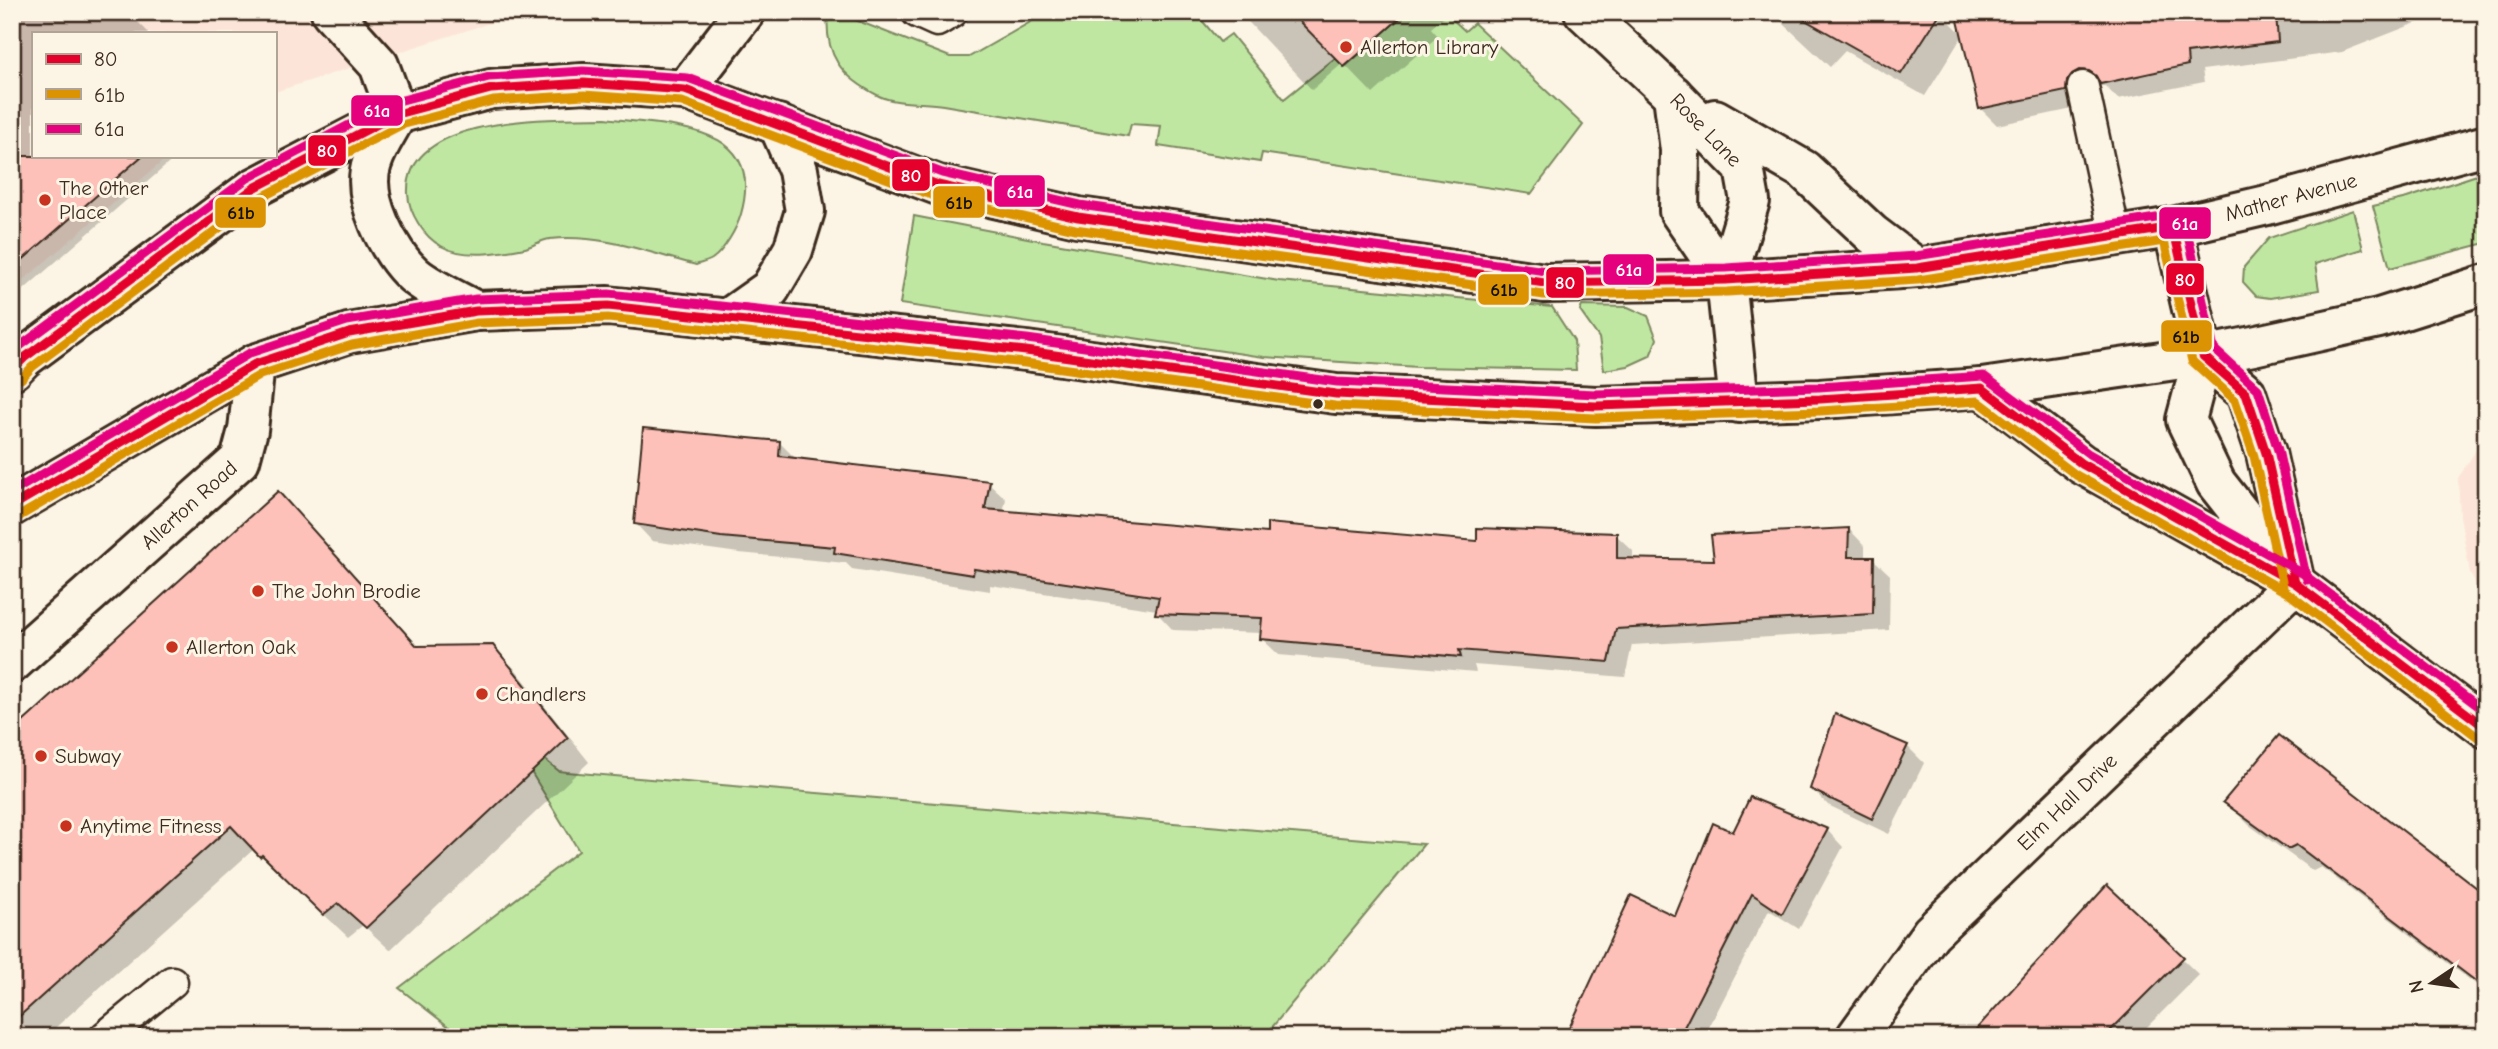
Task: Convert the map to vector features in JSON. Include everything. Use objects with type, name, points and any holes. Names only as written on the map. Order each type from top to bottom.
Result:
[{"type":"main road","points":[[331,12],[379,65],[397,114],[371,164],[369,191],[380,227],[395,252],[415,275],[476,311]]},
{"type":"main road","points":[[685,90],[745,12]]},
{"type":"main road","name":"Rose Lane","points":[[1584,12],[1673,95],[1744,168],[1750,201],[1726,280]]},
{"type":"main road","name":"Mather Avenue","points":[[12,370],[24,358],[254,188],[397,114],[491,89],[584,83],[685,90],[938,185],[1078,217],[1545,283],[1726,280],[1917,268],[2173,227],[2267,205],[2486,145]]},
{"type":"main road","points":[[1673,95],[1804,170],[1872,234],[1917,268]]},
{"type":"main road","points":[[1673,95],[1680,150],[1679,211],[1726,280],[1738,403]]},
{"type":"main road","points":[[726,320],[770,289],[793,250],[805,211],[798,170],[778,124]]},
{"type":"main road","points":[[2173,227],[2203,356],[2186,420],[2216,482],[2295,583]]},
{"type":"main road","points":[[12,506],[255,363],[349,333],[476,311],[608,306],[1026,351],[1336,394],[1596,406],[1738,403],[1982,388],[2203,356],[2379,318],[2486,284]]},
{"type":"main road","points":[[2203,356],[2246,393],[2266,453],[2295,583]]},
{"type":"main road","name":"Allerton Road","points":[[12,663],[240,460],[248,429],[255,363]]},
{"type":"main road","points":[[1982,388],[2082,464],[2295,583],[2486,728]]},
{"type":"main road","name":"Elm Hall Drive","points":[[1856,1037],[1931,933],[2295,583]]},
{"type":"lane","points":[[917,12],[937,22],[952,12]]},
{"type":"lane","points":[[2083,87],[2115,236]]},
{"type":"lane","points":[[105,1037],[172,982]]},
{"type":"shaded area","points":[[12,12],[524,12],[276,92],[276,32],[32,32],[32,158],[167,158],[12,290]]},
{"type":"shaded area","points":[[2486,435],[2486,602],[2470,573],[2460,516],[2458,478]]},
{"type":"green space","points":[[828,12],[835,12],[950,57],[969,57],[1048,12],[1195,12],[1220,42],[1231,34],[1284,99],[1335,58],[1345,67],[1407,12],[1450,12],[1448,15],[1465,31],[1474,23],[1583,125],[1531,194],[1262,153],[1260,162],[1158,146],[1161,126],[1131,124],[1128,136],[943,105],[886,99],[854,81],[838,63],[829,41]]},
{"type":"green space","points":[[606,118],[683,128],[707,135],[726,146],[740,161],[745,184],[741,214],[730,239],[712,259],[696,265],[624,245],[568,238],[547,240],[505,252],[471,254],[450,250],[435,242],[423,231],[414,216],[408,194],[413,168],[430,149],[455,135],[486,126],[519,121]]},
{"type":"green space","points":[[2486,172],[2486,243],[2390,268],[2373,206],[2407,198]]},
{"type":"green space","points":[[2353,210],[2363,249],[2315,264],[2319,290],[2270,298],[2256,296],[2243,282],[2244,267],[2269,238]]},
{"type":"green space","points":[[914,216],[1279,281],[1552,307],[1574,341],[1576,370],[1418,367],[1264,357],[900,304]]},
{"type":"green space","points":[[1582,306],[1628,307],[1648,316],[1657,339],[1650,356],[1628,366],[1604,370],[1599,338],[1580,311]]},
{"type":"green space","points":[[544,759],[559,771],[567,772],[1424,844],[1264,1037],[462,1037],[399,988],[579,851],[531,772]]},
{"type":"building","name":"Allerton Library","points":[[1290,12],[1407,12],[1344,67]]},
{"type":"building","points":[[1791,12],[1941,12],[1901,74]]},
{"type":"building","points":[[1956,12],[2276,12],[2278,42],[2187,53],[2188,65],[2100,84],[2096,76],[2089,71],[2079,70],[2067,81],[2066,91],[1979,109]]},
{"type":"building","points":[[12,156],[140,158],[12,269]]},
{"type":"building","points":[[643,428],[780,441],[779,456],[990,481],[985,509],[1267,533],[1267,523],[1477,541],[1477,528],[1617,533],[1617,558],[1714,560],[1711,535],[1849,528],[1848,557],[1874,557],[1873,614],[1616,629],[1609,662],[1459,650],[1461,657],[1260,639],[1262,618],[1155,614],[1159,597],[974,569],[973,575],[834,553],[835,547],[721,537],[634,524]]},
{"type":"building","points":[[278,491],[417,646],[493,645],[568,738],[366,928],[338,903],[323,915],[262,855],[260,857],[231,826],[12,1023],[12,732]]},
{"type":"building","points":[[1835,714],[1908,745],[1872,819],[1810,789]]},
{"type":"building","points":[[2279,735],[2486,895],[2486,989],[2296,845],[2288,849],[2223,802]]},
{"type":"building","points":[[1750,797],[1828,829],[1782,914],[1752,894],[1679,1037],[1565,1037],[1631,895],[1675,916],[1713,823],[1733,832]]},
{"type":"building","points":[[2107,885],[2184,957],[2104,1037],[1969,1037]]},
{"type":"transit line","name":"61a","points":[[12,352],[248,178],[391,103],[489,77],[583,71],[688,78],[942,173],[1080,205],[1546,271],[1726,268],[1916,256],[2175,215],[2185,223],[2214,349],[2258,389],[2278,450],[2307,580]]},
{"type":"transit line","name":"80","points":[[12,370],[24,358],[254,188],[397,114],[491,89],[584,83],[685,90],[938,185],[1078,217],[1545,283],[1726,280],[1917,268],[2173,227],[2203,356],[2246,393],[2266,453],[2295,583]]},
{"type":"transit line","name":"61b","points":[[21,379],[32,367],[260,198],[401,125],[493,101],[584,95],[682,102],[934,196],[1075,229],[1544,295],[1727,292],[1918,280],[2164,241],[2192,361],[2235,400],[2254,456],[2283,586]]},
{"type":"transit line","name":"61a","points":[[12,492],[250,353],[347,321],[476,299],[609,294],[1027,339],[1337,382],[1596,394],[1819,387],[1984,376],[2089,454],[2302,573],[2486,712]]},
{"type":"transit line","name":"80","points":[[12,506],[255,364],[349,333],[476,311],[608,306],[1026,351],[1336,394],[1596,406],[1820,399],[1982,388],[2082,464],[2295,583],[2486,728]]},
{"type":"transit line","name":"61b","points":[[18,517],[260,375],[352,345],[477,323],[608,318],[1025,363],[1335,406],[1596,418],[1820,411],[1978,401],[2076,475],[2288,593],[2479,738]]},
{"type":"place","name":"Allerton Library","points":[[1346,47]]},
{"type":"place","name":"The Other Place","points":[[45,200]]},
{"type":"place","name":"The John Brodie","points":[[258,591]]},
{"type":"place","name":"Allerton Oak","points":[[172,647]]},
{"type":"place","name":"Chandlers","points":[[482,694]]},
{"type":"place","name":"Subway","points":[[41,756]]},
{"type":"place","name":"Anytime Fitness","points":[[66,826]]}]
